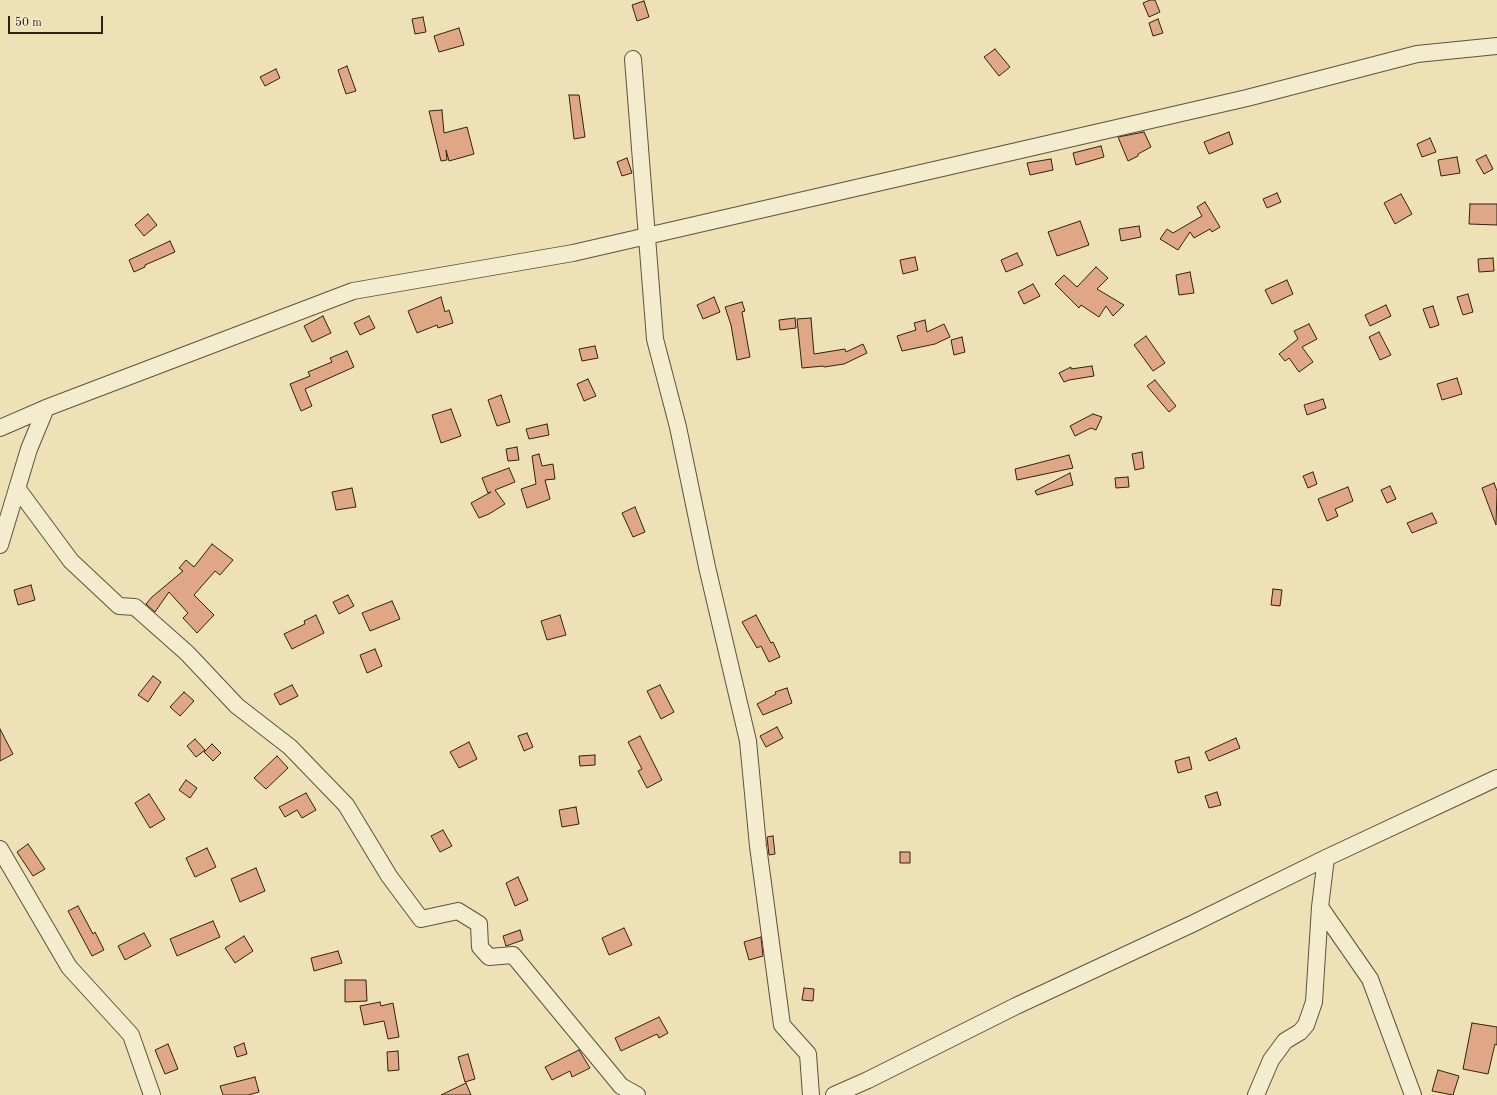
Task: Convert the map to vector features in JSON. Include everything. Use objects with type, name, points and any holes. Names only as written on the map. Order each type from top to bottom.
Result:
[{"type":"street","points":[[0,428],[46,408],[353,291],[573,253],[1247,98],[1417,54],[1497,46]]},
{"type":"street","points":[[633,59],[656,339],[678,427],[707,567],[748,741],[758,846],[782,1025],[808,1054],[811,1095]]},
{"type":"street","points":[[0,545],[29,449],[46,408]]},
{"type":"street","points":[[17,488],[71,561],[119,606],[135,607],[176,643],[237,706],[290,746],[346,805],[389,876],[421,919],[458,910],[479,924],[480,947],[489,957],[513,955],[621,1086],[637,1095]]},
{"type":"street","points":[[834,1095],[874,1077],[1016,1006],[1192,924],[1326,858],[1497,778]]},
{"type":"street","points":[[0,849],[70,967],[131,1035],[152,1095]]},
{"type":"street","points":[[1256,1095],[1271,1060],[1285,1041],[1300,1032],[1306,1025],[1314,1002],[1320,907],[1326,858]]},
{"type":"street","points":[[1320,907],[1370,979],[1413,1095]]},
{"type":"building","points":[[1150,0],[1155,0],[1160,12],[1149,17],[1143,3]]},
{"type":"building","points":[[644,1],[649,17],[637,21],[632,5]]},
{"type":"building","points":[[423,17],[426,32],[415,34],[412,19]]},
{"type":"building","points":[[1158,19],[1163,33],[1153,36],[1149,23]]},
{"type":"building","points":[[459,28],[464,45],[439,52],[434,36]]},
{"type":"building","points":[[995,49],[1010,67],[999,76],[984,57]]},
{"type":"building","points":[[347,66],[356,91],[346,94],[338,70]]},
{"type":"building","points":[[276,69],[280,78],[265,86],[260,77]]},
{"type":"building","points":[[569,95],[579,95],[585,137],[574,139]]},
{"type":"building","points":[[442,110],[444,133],[467,127],[474,154],[449,161],[446,150],[447,160],[441,161],[429,111]]},
{"type":"building","points":[[1144,132],[1151,147],[1128,161],[1118,137]]},
{"type":"building","points":[[1229,132],[1233,144],[1209,154],[1204,142]]},
{"type":"building","points":[[1430,138],[1436,152],[1422,157],[1417,144]]},
{"type":"building","points":[[1101,146],[1104,157],[1076,165],[1073,153]]},
{"type":"building","points":[[1486,155],[1493,169],[1484,174],[1476,160]]},
{"type":"building","points":[[1457,157],[1460,173],[1441,176],[1438,160]]},
{"type":"building","points":[[627,158],[632,173],[622,176],[617,162]]},
{"type":"building","points":[[1051,159],[1053,170],[1030,175],[1027,163]]},
{"type":"building","points":[[1277,193],[1281,202],[1267,208],[1263,199]]},
{"type":"building","points":[[1401,194],[1412,214],[1395,224],[1384,203]]},
{"type":"building","points":[[1205,202],[1220,227],[1212,232],[1210,229],[1194,238],[1190,232],[1178,250],[1160,239],[1167,229],[1173,233],[1202,216],[1197,207]]},
{"type":"building","points":[[1470,204],[1497,204],[1497,225],[1469,224]]},
{"type":"building","points":[[148,214],[157,225],[144,236],[135,225]]},
{"type":"building","points":[[1080,221],[1089,245],[1057,256],[1048,232]]},
{"type":"building","points":[[1139,226],[1141,237],[1121,241],[1119,229]]},
{"type":"building","points":[[170,241],[175,252],[145,265],[145,267],[134,272],[129,260]]},
{"type":"building","points":[[1017,253],[1023,265],[1006,272],[1001,260]]},
{"type":"building","points":[[915,257],[918,270],[903,274],[900,260]]},
{"type":"building","points":[[1493,258],[1494,271],[1479,272],[1478,259]]},
{"type":"building","points":[[1096,267],[1108,278],[1097,289],[1124,305],[1113,316],[1106,306],[1099,317],[1081,305],[1079,308],[1055,284],[1064,275],[1077,287]]},
{"type":"building","points":[[1190,272],[1194,293],[1179,295],[1176,275]]},
{"type":"building","points":[[1287,280],[1293,294],[1272,304],[1265,290]]},
{"type":"building","points":[[1033,284],[1040,296],[1024,304],[1018,292]]},
{"type":"building","points":[[1468,294],[1473,312],[1463,315],[1457,297]]},
{"type":"building","points":[[441,297],[445,312],[449,310],[453,323],[438,328],[437,325],[417,333],[408,311]]},
{"type":"building","points":[[714,297],[720,312],[703,319],[697,305]]},
{"type":"building","points":[[742,302],[745,311],[742,312],[750,357],[737,360],[731,325],[725,307]]},
{"type":"building","points":[[1386,305],[1391,316],[1370,326],[1365,315]]},
{"type":"building","points":[[1433,306],[1439,325],[1430,328],[1423,309]]},
{"type":"building","points":[[323,316],[331,333],[312,342],[304,326]]},
{"type":"building","points":[[369,316],[375,328],[360,335],[354,323]]},
{"type":"building","points":[[795,318],[796,328],[780,330],[779,320]]},
{"type":"building","points":[[811,318],[814,354],[845,349],[846,352],[863,344],[867,353],[844,364],[802,368],[797,319]]},
{"type":"building","points":[[925,320],[927,332],[944,324],[950,337],[935,344],[902,351],[897,336],[916,330],[914,323]]},
{"type":"building","points":[[1309,324],[1317,339],[1302,347],[1313,362],[1299,372],[1289,358],[1285,361],[1279,354],[1298,339],[1294,331]]},
{"type":"building","points":[[1379,332],[1391,355],[1380,360],[1369,337]]},
{"type":"building","points":[[1146,336],[1165,363],[1153,371],[1134,345]]},
{"type":"building","points":[[962,337],[965,352],[954,355],[951,340]]},
{"type":"building","points":[[595,346],[598,358],[582,361],[579,349]]},
{"type":"building","points":[[347,351],[354,367],[305,389],[312,406],[301,411],[290,384],[310,376],[308,372],[332,362],[330,358]]},
{"type":"building","points":[[1092,366],[1094,376],[1064,382],[1059,373],[1071,367],[1071,369]]},
{"type":"building","points":[[1457,378],[1462,394],[1442,400],[1437,384]]},
{"type":"building","points":[[588,379],[596,396],[584,401],[577,384]]},
{"type":"building","points":[[1155,380],[1176,406],[1169,412],[1147,386]]},
{"type":"building","points":[[501,395],[510,422],[497,426],[488,400]]},
{"type":"building","points":[[1323,399],[1326,408],[1307,415],[1304,405]]},
{"type":"building","points":[[451,409],[461,436],[441,443],[432,415]]},
{"type":"building","points":[[1093,414],[1102,417],[1096,430],[1091,428],[1075,436],[1070,426]]},
{"type":"building","points":[[547,424],[549,435],[529,439],[526,429]]},
{"type":"building","points":[[517,447],[519,460],[508,461],[506,449]]},
{"type":"building","points":[[1142,452],[1144,468],[1135,470],[1132,454]]},
{"type":"building","points":[[539,454],[542,466],[553,464],[555,479],[545,480],[550,499],[527,508],[521,489],[536,484],[532,456]]},
{"type":"building","points":[[1069,455],[1073,468],[1017,480],[1015,469]]},
{"type":"building","points":[[509,468],[515,482],[495,490],[505,504],[489,514],[479,518],[471,503],[491,492],[488,493],[482,478]]},
{"type":"building","points":[[1313,472],[1317,484],[1308,488],[1303,476]]},
{"type":"building","points":[[1070,473],[1073,485],[1037,495],[1035,491]]},
{"type":"building","points":[[1128,477],[1129,487],[1116,488],[1115,478]]},
{"type":"building","points":[[1494,483],[1497,491],[1496,525],[1482,488]]},
{"type":"building","points":[[1390,486],[1396,499],[1387,503],[1381,490]]},
{"type":"building","points":[[1348,487],[1353,501],[1335,509],[1338,516],[1327,521],[1318,499]]},
{"type":"building","points":[[352,488],[356,507],[336,510],[332,492]]},
{"type":"building","points":[[635,507],[645,532],[633,537],[622,513]]},
{"type":"building","points":[[1432,513],[1437,523],[1412,533],[1407,523]]},
{"type":"building","points":[[212,544],[233,560],[220,575],[215,571],[194,595],[214,615],[197,633],[183,618],[188,613],[169,592],[155,612],[146,604],[152,597],[183,571],[179,568],[186,560],[194,567]]},
{"type":"building","points":[[31,585],[35,600],[18,605],[14,590]]},
{"type":"building","points":[[1273,589],[1282,590],[1280,606],[1271,605]]},
{"type":"building","points":[[348,595],[354,606],[339,614],[333,602]]},
{"type":"building","points":[[392,601],[400,619],[370,631],[362,613]]},
{"type":"building","points":[[316,615],[324,633],[292,649],[284,634],[305,624],[304,621]]},
{"type":"building","points":[[560,615],[566,635],[547,640],[541,621]]},
{"type":"building","points":[[756,615],[771,643],[773,642],[780,657],[769,662],[761,646],[757,648],[742,622]]},
{"type":"building","points":[[375,649],[382,666],[367,673],[360,655]]},
{"type":"building","points":[[153,676],[161,682],[148,702],[138,695]]},
{"type":"building","points":[[292,685],[298,696],[280,705],[274,694]]},
{"type":"building","points":[[660,685],[674,712],[661,719],[647,691]]},
{"type":"building","points":[[787,688],[792,703],[763,715],[757,704],[776,694],[775,692]]},
{"type":"building","points":[[184,692],[194,701],[180,716],[170,707]]},
{"type":"building","points":[[777,727],[783,738],[766,747],[760,736]]},
{"type":"building","points":[[0,729],[13,754],[0,761]]},
{"type":"building","points":[[527,733],[533,747],[524,751],[518,736]]},
{"type":"building","points":[[640,736],[662,780],[647,788],[638,771],[642,769],[628,742]]},
{"type":"building","points":[[1236,738],[1240,748],[1209,761],[1205,752]]},
{"type":"building","points":[[195,739],[205,750],[196,757],[187,746]]},
{"type":"building","points":[[469,742],[477,759],[459,768],[450,752]]},
{"type":"building","points":[[212,744],[221,753],[213,761],[204,752]]},
{"type":"building","points":[[595,755],[595,765],[580,766],[579,756]]},
{"type":"building","points":[[277,756],[288,768],[266,789],[254,778]]},
{"type":"building","points":[[1189,757],[1192,769],[1178,773],[1175,761]]},
{"type":"building","points":[[186,780],[197,788],[190,798],[179,790]]},
{"type":"building","points":[[1217,792],[1221,805],[1209,808],[1205,796]]},
{"type":"building","points":[[306,793],[316,810],[302,818],[297,810],[285,817],[279,807]]},
{"type":"building","points":[[149,794],[165,819],[150,828],[135,803]]},
{"type":"building","points":[[576,807],[579,824],[562,827],[559,810]]},
{"type":"building","points":[[443,830],[452,846],[440,852],[431,836]]},
{"type":"building","points":[[773,836],[775,854],[769,855],[767,837]]},
{"type":"building","points":[[28,844],[45,869],[33,876],[17,852]]},
{"type":"building","points":[[207,848],[216,867],[195,877],[186,858]]},
{"type":"building","points":[[900,852],[910,852],[910,863],[900,863]]},
{"type":"building","points":[[256,868],[265,891],[240,902],[231,879]]},
{"type":"building","points":[[518,877],[528,900],[515,906],[506,883]]},
{"type":"building","points":[[78,906],[93,934],[95,932],[104,950],[92,956],[68,911]]},
{"type":"building","points":[[213,921],[220,937],[177,956],[170,939]]},
{"type":"building","points":[[624,928],[632,945],[609,955],[602,938]]},
{"type":"building","points":[[520,930],[523,940],[506,946],[503,936]]},
{"type":"building","points":[[144,933],[151,946],[125,960],[118,946]]},
{"type":"building","points":[[244,936],[253,951],[235,963],[225,948]]},
{"type":"building","points":[[761,937],[763,956],[749,960],[744,942]]},
{"type":"building","points":[[338,951],[342,963],[314,971],[311,958]]},
{"type":"building","points":[[345,980],[366,980],[367,1001],[345,1002]]},
{"type":"building","points":[[804,988],[814,989],[813,1001],[802,1000]]},
{"type":"building","points":[[380,1002],[381,1006],[393,1003],[399,1037],[388,1039],[384,1021],[364,1025],[360,1006]]},
{"type":"building","points":[[659,1017],[668,1033],[659,1038],[657,1034],[621,1051],[615,1038]]},
{"type":"building","points":[[1472,1023],[1497,1027],[1497,1045],[1495,1044],[1488,1074],[1463,1069]]},
{"type":"building","points":[[244,1043],[247,1054],[237,1057],[234,1047]]},
{"type":"building","points":[[168,1044],[178,1069],[165,1074],[155,1050]]},
{"type":"building","points":[[579,1050],[590,1068],[572,1077],[570,1071],[552,1080],[545,1067]]},
{"type":"building","points":[[398,1051],[399,1070],[388,1071],[387,1052]]},
{"type":"building","points":[[468,1054],[475,1079],[465,1082],[458,1057]]},
{"type":"building","points":[[1438,1070],[1459,1076],[1453,1095],[1432,1091]]},
{"type":"building","points":[[255,1077],[259,1092],[248,1095],[223,1095],[220,1086]]},
{"type":"building","points":[[466,1083],[471,1095],[441,1095]]}]
